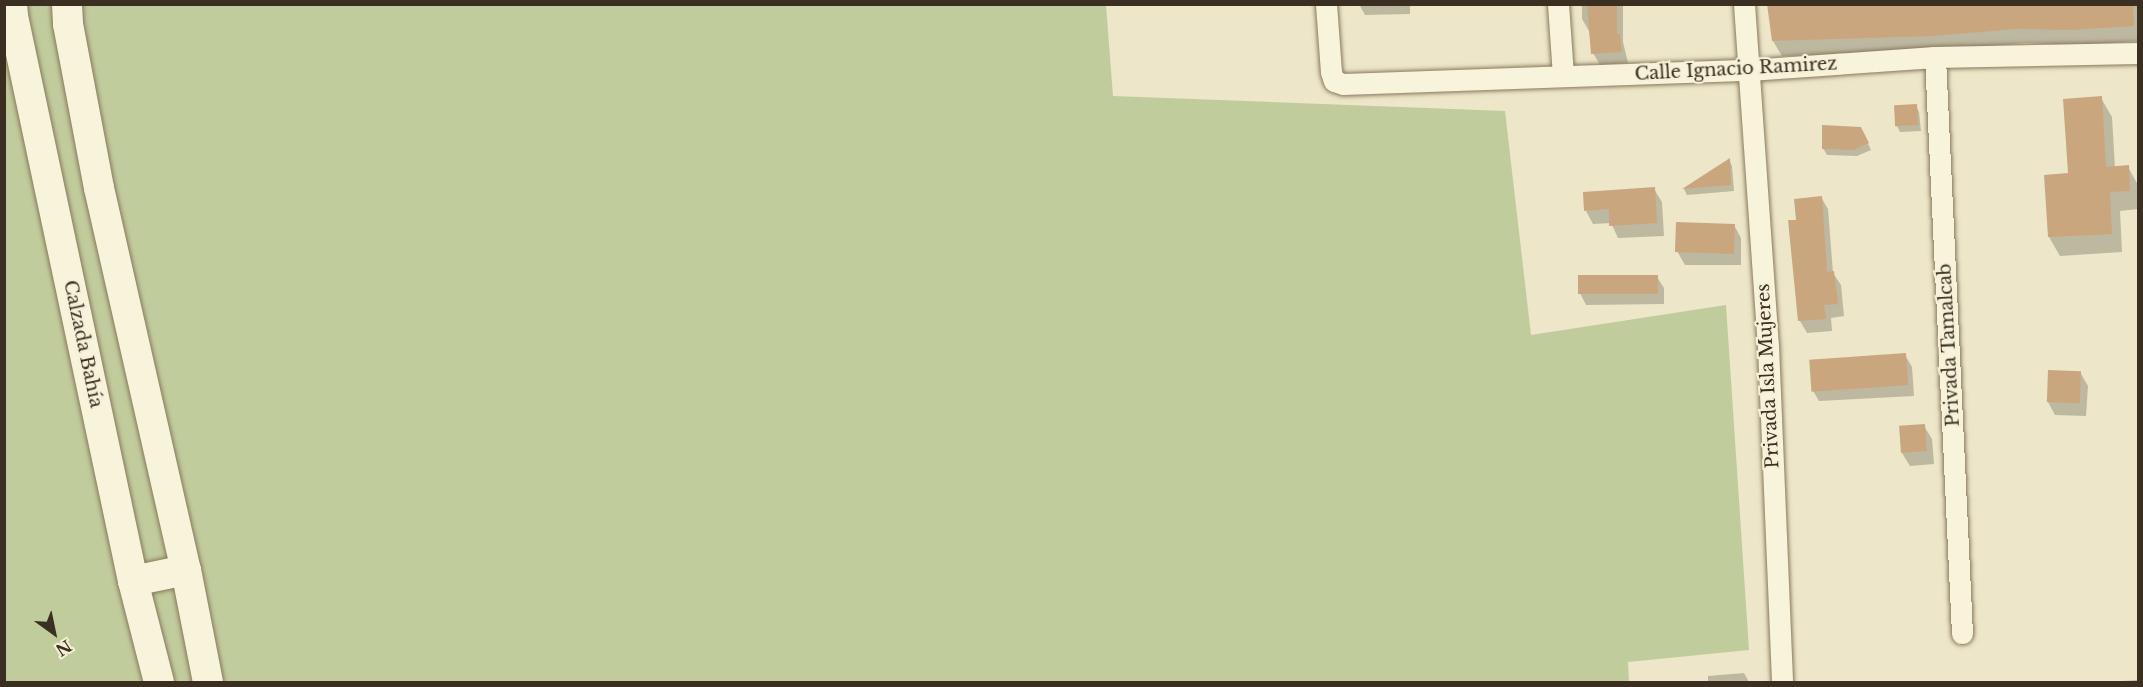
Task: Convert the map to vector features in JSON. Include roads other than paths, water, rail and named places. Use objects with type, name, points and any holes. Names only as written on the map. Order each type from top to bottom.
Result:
[{"type":"main road","name":"Calzada Bahía","points":[[12,4],[12,16],[133,581],[159,682]]},
{"type":"main road","points":[[68,4],[68,24],[99,188],[186,570],[208,682]]},
{"type":"main road","points":[[133,581],[186,570]]},
{"type":"street","name":"Calle Ignacio Ramirez","points":[[1326,4],[1331,72],[1334,81],[1342,84],[1749,70],[1935,57],[2139,53]]},
{"type":"street","points":[[1558,4],[1563,76]]},
{"type":"street","name":"Privada Isla Mujeres","points":[[1744,4],[1768,345],[1782,682]]},
{"type":"street","name":"Privada Tamalcab","points":[[1935,57],[1962,633]]}]
